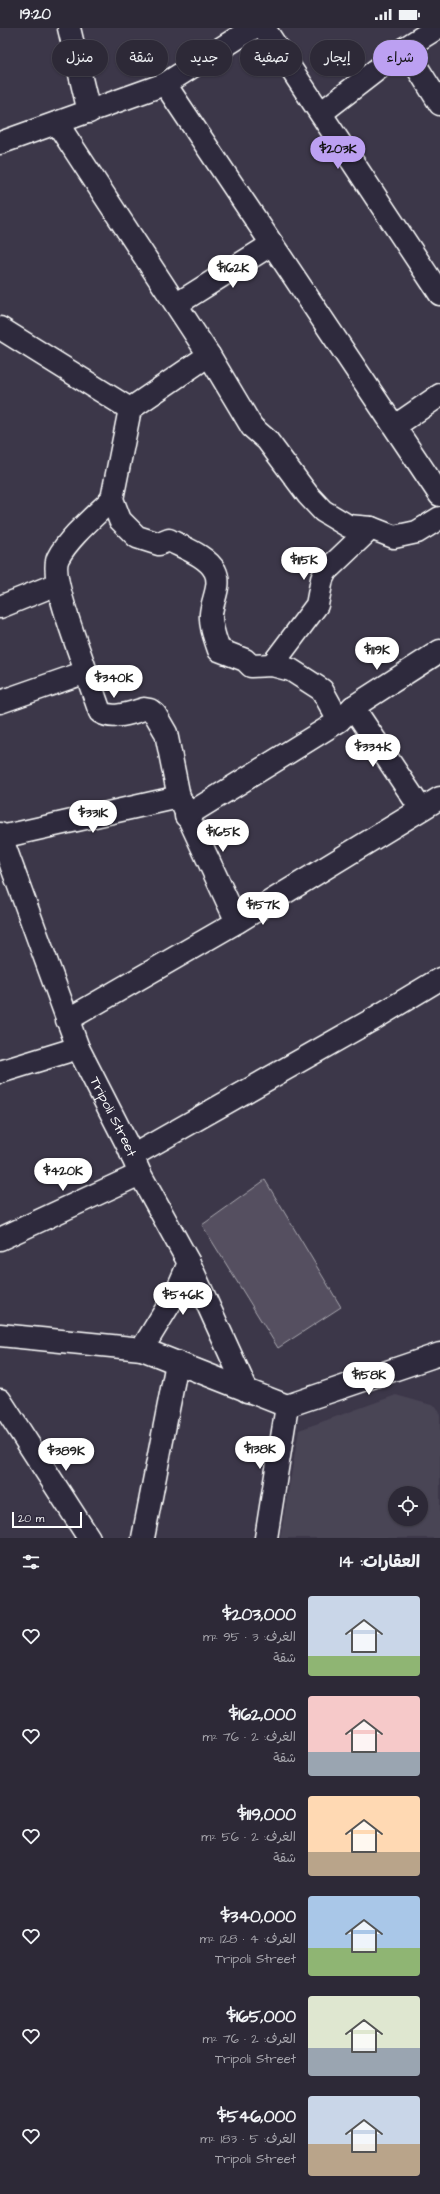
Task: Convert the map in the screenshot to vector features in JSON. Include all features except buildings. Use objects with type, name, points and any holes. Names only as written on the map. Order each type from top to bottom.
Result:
[{"type":"street","points":[[69,28],[89,112]]},
{"type":"street","points":[[0,143],[165,84],[253,28]]},
{"type":"street","points":[[264,28],[440,294]]},
{"type":"street","points":[[418,40],[437,28]]},
{"type":"street","points":[[321,113],[373,73]]},
{"type":"street","points":[[422,76],[440,104]]},
{"type":"street","points":[[165,84],[440,495]]},
{"type":"street","points":[[57,123],[177,304],[252,427],[267,440],[318,505],[348,526],[371,528],[394,537],[417,532],[440,518]]},
{"type":"street","points":[[177,304],[272,244]]},
{"type":"street","points":[[0,328],[130,409]]},
{"type":"street","points":[[209,355],[130,409],[112,499],[120,520],[137,537],[159,544],[169,540],[194,552],[210,565],[216,572],[218,587],[211,614],[213,633],[219,650],[245,660],[251,666],[272,665],[291,670],[322,690],[346,714],[421,810]]},
{"type":"street","points":[[395,426],[440,395]]},
{"type":"street","points":[[112,499],[58,557],[55,568],[57,584],[100,712],[106,716],[112,717],[144,710],[155,714],[166,733],[182,807],[237,922]]},
{"type":"street","points":[[272,665],[317,605],[322,579],[326,571],[371,528]]},
{"type":"street","points":[[0,607],[57,584]]},
{"type":"street","points":[[0,836],[182,807],[346,714],[440,651]]},
{"type":"street","points":[[0,702],[86,672]]},
{"type":"street","points":[[67,1020],[237,922],[440,798]]},
{"type":"street","name":"Tripoli Street","points":[[0,836],[9,885],[78,1048],[136,1165],[188,1264],[247,1391]]},
{"type":"street","points":[[0,1239],[136,1165],[440,979]]},
{"type":"street","points":[[0,1072],[78,1048]]},
{"type":"street","points":[[142,1349],[175,1295],[188,1264]]},
{"type":"street","points":[[0,1335],[142,1349],[287,1406],[440,1354]]},
{"type":"street","points":[[143,1538],[177,1363]]},
{"type":"street","points":[[0,1400],[8,1428],[89,1538]]},
{"type":"street","points":[[266,1538],[287,1406]]},
{"type":"shaded area","points":[[265,1180],[341,1307],[278,1348],[202,1225]]},
{"type":"shaded area","points":[[396,1395],[435,1406],[440,1415],[440,1538],[280,1538],[299,1430]]}]
